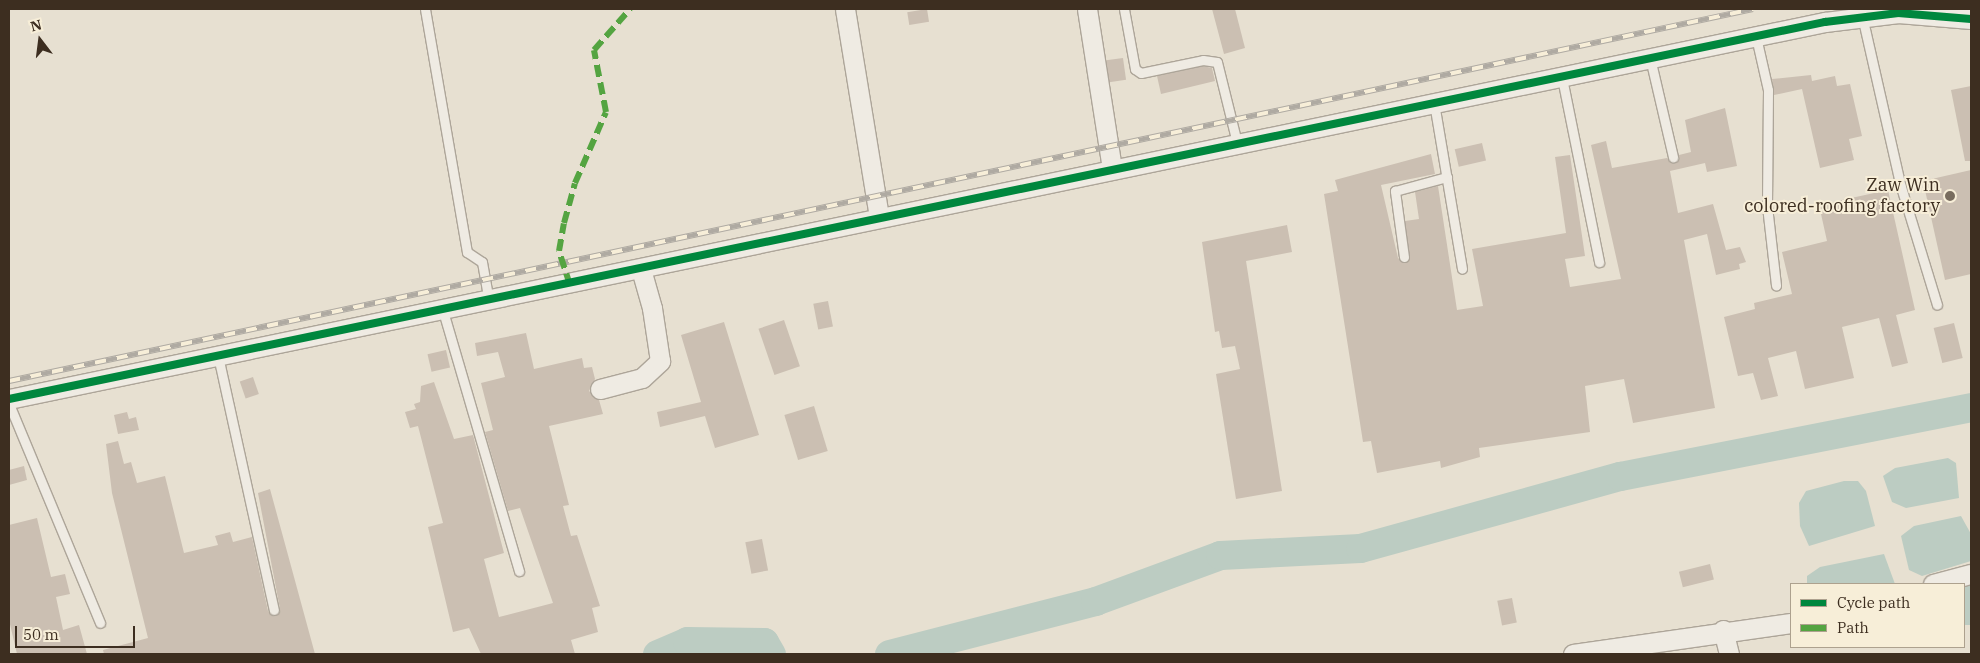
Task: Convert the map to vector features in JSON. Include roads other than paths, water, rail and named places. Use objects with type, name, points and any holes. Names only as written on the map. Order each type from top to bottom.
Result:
[{"type":"street","points":[[845,9],[878,217]]},
{"type":"street","points":[[1086,9],[1112,169]]},
{"type":"street","points":[[9,399],[640,270],[878,217],[1862,15],[1939,13],[1971,19]]},
{"type":"street","points":[[600,388],[642,378],[660,361],[652,308],[640,270]]},
{"type":"street","points":[[1938,583],[1971,574]]},
{"type":"street","points":[[1573,654],[1723,630],[1790,623]]},
{"type":"street","points":[[1723,630],[1729,654]]},
{"type":"lane","points":[[425,9],[467,252],[482,262],[489,301]]},
{"type":"lane","points":[[1124,9],[1135,69],[1141,74],[1203,60],[1217,62],[1237,143]]},
{"type":"lane","points":[[1862,15],[1901,187],[1937,305]]},
{"type":"lane","points":[[1756,37],[1768,90],[1767,206],[1776,285]]},
{"type":"lane","points":[[1650,58],[1672,157]]},
{"type":"lane","points":[[1562,78],[1599,262]]},
{"type":"lane","points":[[1434,103],[1462,269]]},
{"type":"lane","points":[[1404,257],[1395,191],[1447,177]]},
{"type":"lane","points":[[443,310],[519,571]]},
{"type":"lane","points":[[218,356],[274,610]]},
{"type":"lane","points":[[9,404],[100,623]]},
{"type":"waterway","points":[[889,654],[1095,601],[1220,555],[1360,548],[1620,476],[1971,407]]},
{"type":"waterway","points":[[657,654],[687,641],[764,642],[771,654]]},
{"type":"railway","points":[[9,381],[1753,9]]},
{"type":"place","name":"Zaw Win colored-roofing factory","points":[[1950,196]]}]
